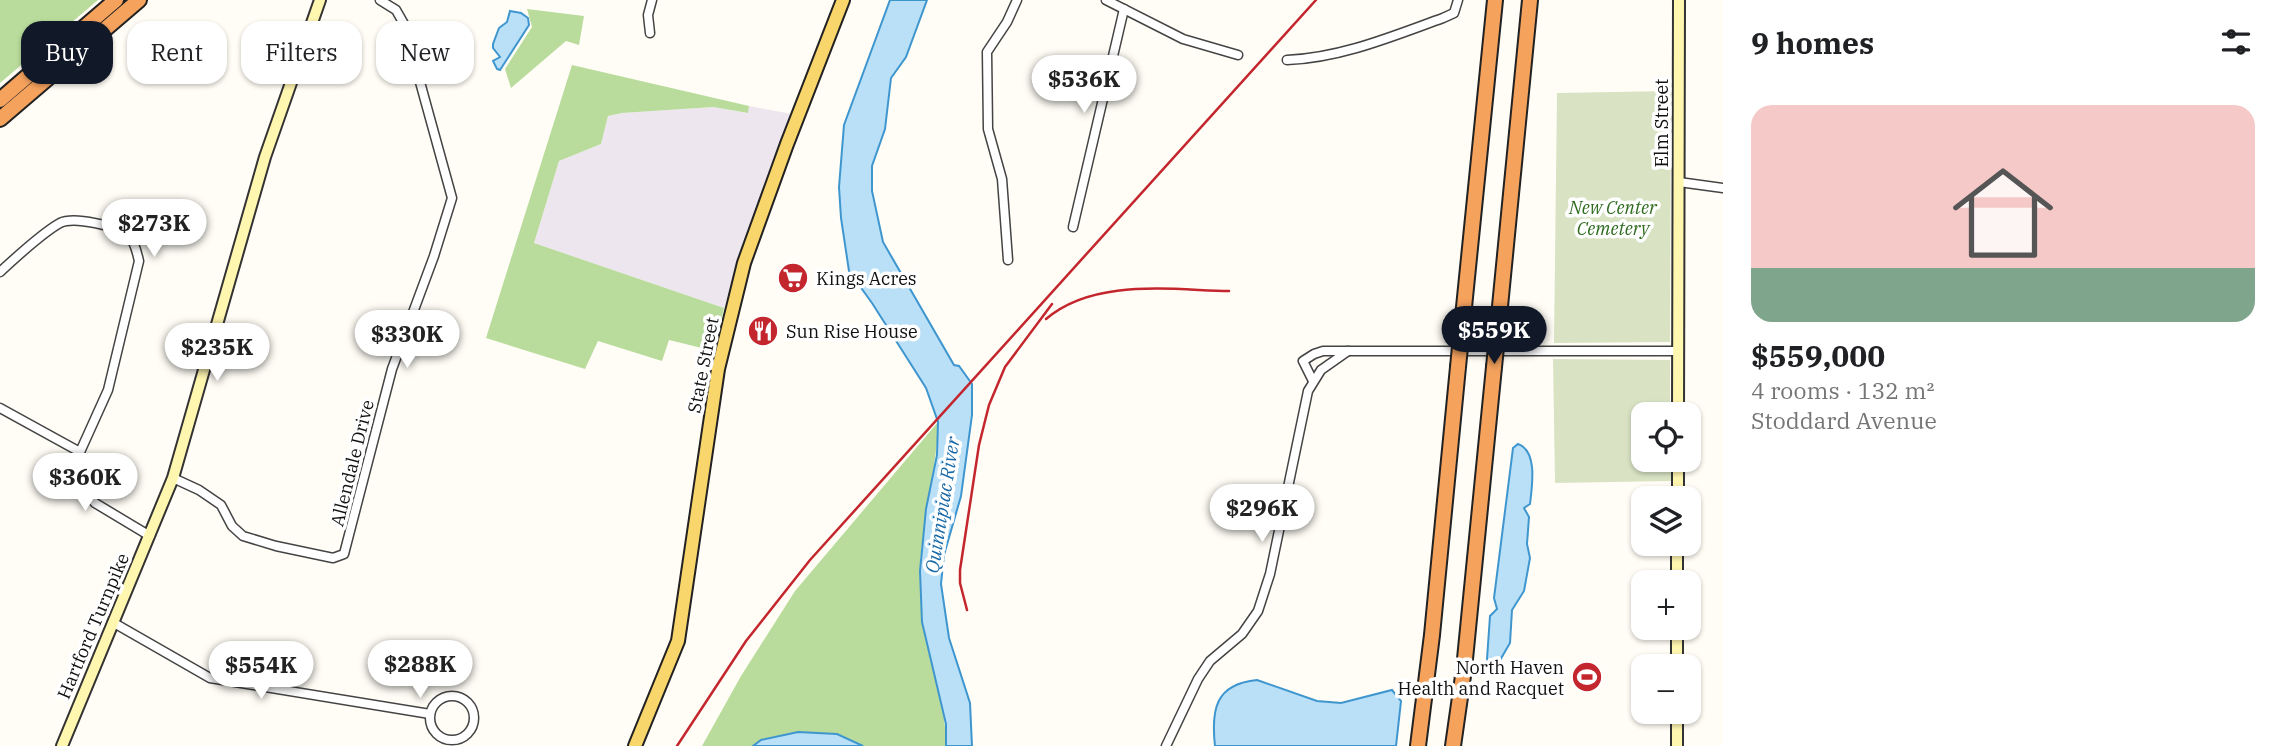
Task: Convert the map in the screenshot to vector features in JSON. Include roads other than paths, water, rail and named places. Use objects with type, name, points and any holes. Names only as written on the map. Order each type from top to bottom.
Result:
[{"type":"highway","points":[[0,100],[116,0]]},
{"type":"highway","points":[[0,119],[139,0]]},
{"type":"highway","points":[[1418,746],[1432,635],[1494,1]]},
{"type":"highway","points":[[1453,746],[1466,648],[1530,3]]},
{"type":"main road","name":"Hartford Turnpike","points":[[62,746],[173,478],[265,157],[320,0]]},
{"type":"main road","name":"State Street","points":[[635,746],[678,641],[718,369],[744,263],[843,0]]},
{"type":"main road","name":"Elm Street","points":[[1678,402],[1679,0]]},
{"type":"main road","points":[[1677,724],[1677,746]]},
{"type":"street","name":"Allendale Drive","points":[[173,478],[200,489],[221,505],[232,526],[243,536],[334,558],[344,554],[392,369],[434,257],[452,198],[404,24],[396,10],[380,0]]},
{"type":"street","points":[[650,33],[648,15],[652,0]]},
{"type":"street","points":[[1008,260],[1002,179],[988,129],[987,52],[1007,22],[1017,0]]},
{"type":"street","points":[[1106,0],[1183,39],[1238,55]]},
{"type":"street","points":[[1287,60],[1315,58],[1348,50],[1443,18],[1454,13],[1458,0]]},
{"type":"street","points":[[1073,227],[1124,9]]},
{"type":"street","points":[[1679,182],[1723,188]]},
{"type":"street","points":[[0,272],[62,222],[92,221],[129,236],[139,261],[108,390],[80,452],[80,487],[95,503],[150,537]]},
{"type":"street","points":[[1313,381],[1303,361],[1321,351],[1679,351]]},
{"type":"street","points":[[1166,746],[1210,660],[1242,634],[1258,611],[1270,574],[1307,395],[1313,381],[1324,367],[1348,351]]},
{"type":"street","points":[[0,408],[80,452]]},
{"type":"street","points":[[114,623],[210,678],[430,714]]},
{"type":"street","points":[[449,696],[456,696],[468,703],[472,709],[473,722],[466,735],[452,740],[438,735],[433,729],[430,714],[437,702],[449,696]]},
{"type":"water","name":"Quinnipiac River","points":[[890,0],[927,0],[906,57],[891,78],[885,129],[872,166],[872,191],[883,242],[954,365],[959,366],[972,384],[972,415],[961,496],[944,555],[941,584],[949,638],[970,703],[972,746],[946,746],[946,724],[922,622],[920,571],[926,509],[937,455],[938,422],[926,388],[849,271],[841,218],[839,187],[844,125]]},
{"type":"water","points":[[510,11],[521,13],[528,18],[529,25],[500,70],[493,61],[500,57],[493,44],[499,28],[507,22]]},
{"type":"water","points":[[1518,444],[1529,454],[1532,470],[1530,504],[1524,508],[1529,517],[1527,544],[1530,558],[1524,591],[1512,610],[1510,643],[1496,667],[1491,668],[1487,659],[1490,616],[1497,609],[1494,598],[1513,448]]},
{"type":"water","points":[[1257,680],[1317,701],[1341,703],[1392,690],[1401,701],[1396,746],[1215,746],[1215,710],[1224,693],[1232,687]]},
{"type":"water","points":[[798,732],[837,734],[863,746],[753,746],[761,740]]},
{"type":"railway","points":[[677,746],[746,641],[810,560],[1316,0]]},
{"type":"railway","points":[[1046,319],[1065,306],[1109,292],[1133,289],[1229,291]]},
{"type":"railway","points":[[967,610],[960,583],[960,570],[979,445],[989,405],[1005,367],[1052,304]]},
{"type":"place","name":"Kings Acres","points":[[793,278]]},
{"type":"place","name":"Sun Rise House","points":[[763,331]]},
{"type":"place","name":"North Haven Health and Racquet","points":[[1587,677]]},
{"type":"park label","name":"New Center Cemetery","points":[[1613,217]]}]
